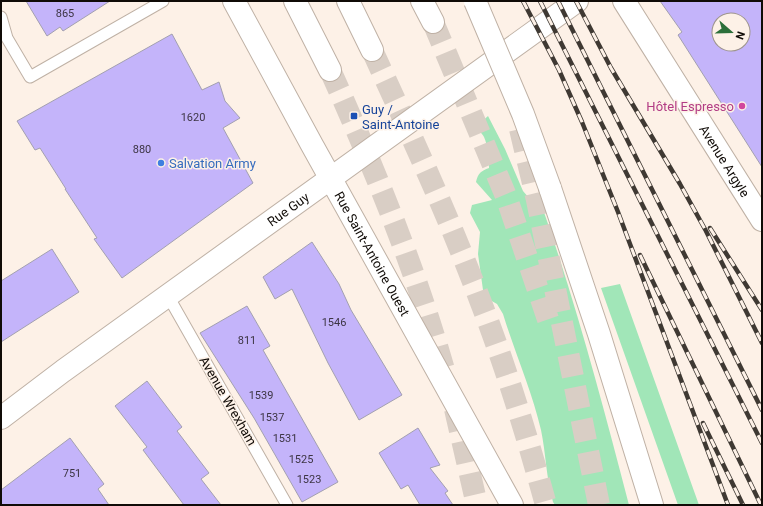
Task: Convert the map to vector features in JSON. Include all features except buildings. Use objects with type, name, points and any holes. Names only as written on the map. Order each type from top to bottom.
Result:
[{"type":"main road","name":"Rue Saint-Antoine Ouest","points":[[234,1],[512,505]]},
{"type":"main road","points":[[295,1],[330,70]]},
{"type":"main road","points":[[348,1],[372,50]]},
{"type":"main road","points":[[422,1],[432,22]]},
{"type":"main road","points":[[476,1],[523,114],[550,188],[594,320],[652,505]]},
{"type":"main road","name":"Rue Guy","points":[[1,418],[63,371],[577,1]]},
{"type":"main road","name":"Avenue Argyle","points":[[624,1],[762,220]]},
{"type":"lane","points":[[1,17],[7,38],[30,77],[163,1]]},
{"type":"lane","name":"Avenue Wrexham","points":[[168,296],[287,505]]},
{"type":"green space","points":[[488,116],[505,149],[523,191],[529,198],[538,195],[564,271],[598,388],[629,505],[555,505],[553,502],[543,439],[528,386],[503,314],[497,304],[490,300],[483,290],[478,254],[480,232],[470,213],[472,205],[492,200],[476,182],[480,173],[489,168],[484,137],[477,126]]},
{"type":"green space","points":[[620,284],[699,505],[678,505],[601,288]]},
{"type":"tunnel","points":[[433,22],[506,196],[551,328]]},
{"type":"tunnel","points":[[372,50],[442,205],[468,268],[516,402],[546,505]]},
{"type":"tunnel","points":[[330,70],[363,145],[394,222],[422,299],[446,377]]},
{"type":"tunnel","points":[[520,129],[537,200],[599,505]]},
{"type":"tunnel","points":[[455,409],[477,505]]},
{"type":"railway","points":[[523,1],[559,70],[582,122],[618,212],[728,505]]},
{"type":"railway","points":[[540,1],[762,443]]},
{"type":"railway","points":[[558,1],[762,410]]},
{"type":"railway","points":[[576,1],[611,68],[680,184],[706,231],[762,343]]},
{"type":"railway","points":[[710,228],[762,310]]},
{"type":"railway","points":[[640,255],[761,505]]},
{"type":"railway","points":[[703,423],[743,505]]},
{"type":"place","name":"Hôtel Espresso","points":[[742,106]]},
{"type":"place","name":"Guy / Saint-Antoine","points":[[354,116]]},
{"type":"place","name":"Salvation Army","points":[[161,163]]}]
